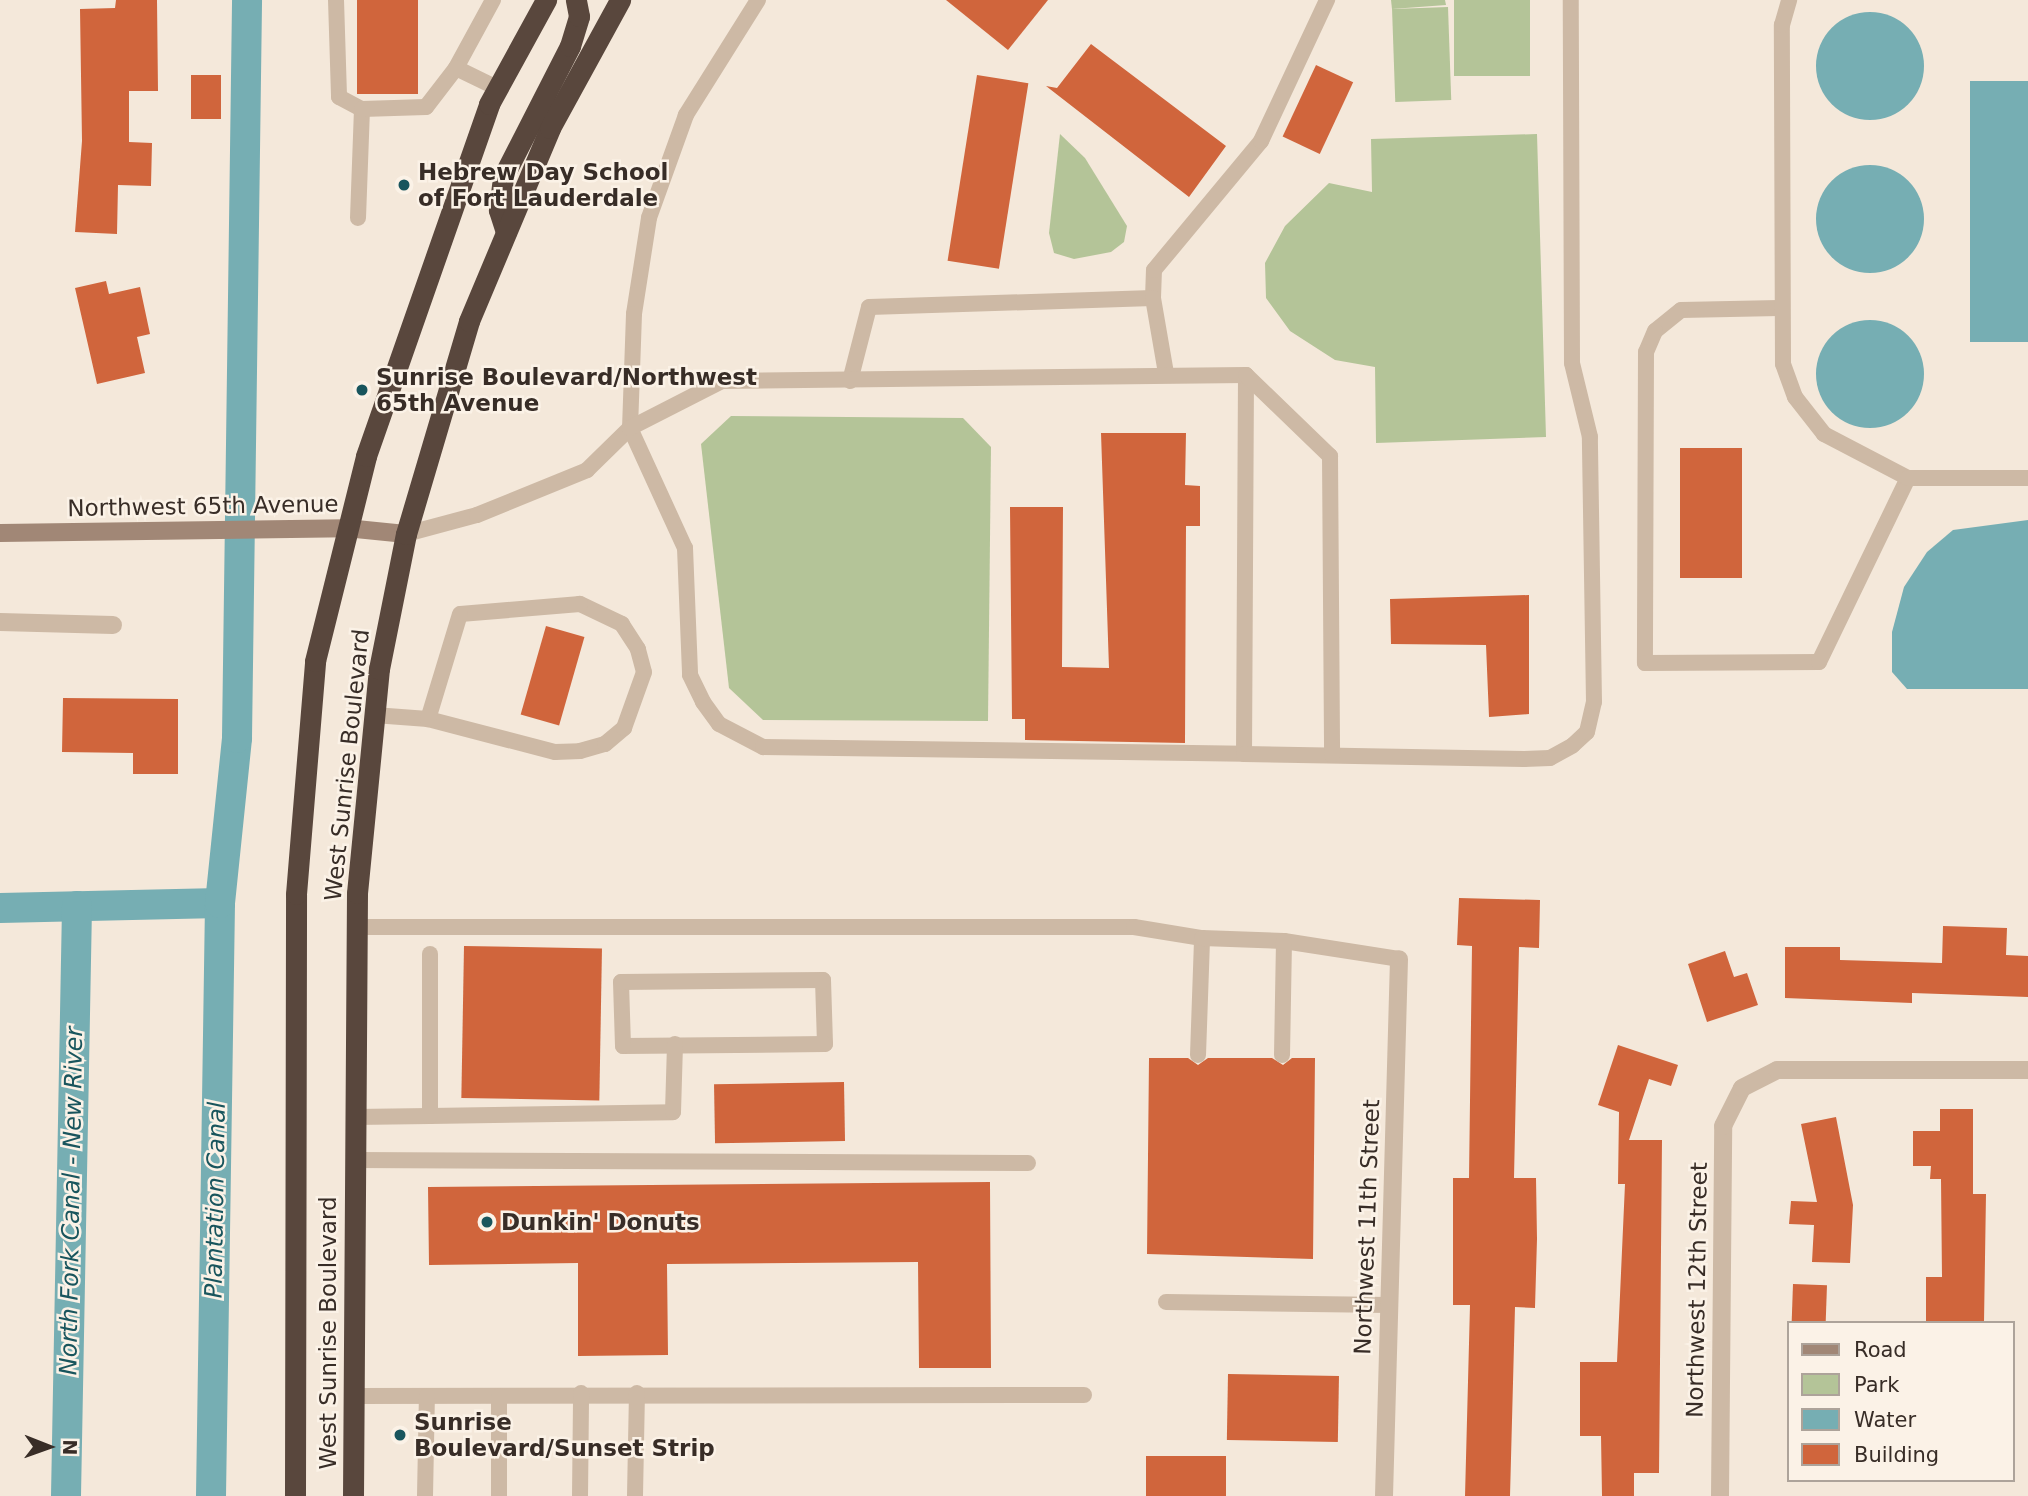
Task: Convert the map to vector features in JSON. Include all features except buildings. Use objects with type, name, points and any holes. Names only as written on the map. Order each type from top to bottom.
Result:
[{"type":"highway","name":"West Sunrise Boulevard","points":[[295,1496],[296,894],[315,661],[346,528],[370,443],[497,88],[547,0]]},
{"type":"highway","points":[[506,232],[499,210],[503,177],[570,46],[579,16],[576,0]]},
{"type":"highway","name":"West Sunrise Boulevard","points":[[353,1496],[356,927],[374,715],[406,534],[469,321],[550,128],[620,0]]},
{"type":"street","name":"Northwest 65th Avenue","points":[[0,533],[346,528],[406,534]]},
{"type":"street","points":[[0,622],[113,625]]},
{"type":"street","name":"Northwest 11th Street","points":[[1384,1496],[1399,959]]},
{"type":"street","name":"Northwest 12th Street","points":[[1720,1496],[1723,1126],[1742,1088],[1777,1070],[2028,1070]]},
{"type":"lane","points":[[337,0],[339,97],[362,110],[426,107],[456,68],[493,0]]},
{"type":"lane","points":[[758,0],[686,115],[649,218],[634,314],[631,428],[676,520],[690,569],[690,675],[719,724],[741,740],[763,747],[1550,758],[1587,732],[1594,702],[1590,451],[1572,363],[1571,0]]},
{"type":"lane","points":[[1166,373],[1153,298],[1154,270],[1261,141],[1326,0]]},
{"type":"lane","points":[[1789,0],[1782,25],[1779,308],[1783,365],[1802,406],[1824,434],[1908,478],[2028,478]]},
{"type":"lane","points":[[456,68],[497,88]]},
{"type":"lane","points":[[358,218],[362,110]]},
{"type":"lane","points":[[850,382],[869,307],[1153,298]]},
{"type":"lane","points":[[1779,308],[1681,310],[1655,331],[1646,352],[1645,663],[1819,662],[1908,478]]},
{"type":"lane","points":[[406,534],[477,515],[587,470],[631,428],[722,381],[850,382],[1166,373],[1246,375],[1330,456],[1332,755]]},
{"type":"lane","points":[[1244,754],[1246,375]]},
{"type":"lane","points":[[374,715],[428,719],[555,752],[605,744],[624,728],[644,673],[622,624],[580,604],[460,614],[428,719]]},
{"type":"lane","points":[[356,927],[1134,927],[1202,938],[1284,941],[1399,959]]},
{"type":"lane","points":[[1198,1055],[1202,938]]},
{"type":"lane","points":[[1282,1055],[1284,941]]},
{"type":"lane","points":[[430,954],[430,1116]]},
{"type":"lane","points":[[823,980],[825,1044],[676,1044],[622,1046],[621,982],[823,980]]},
{"type":"lane","points":[[355,1117],[673,1112],[676,1044]]},
{"type":"lane","points":[[355,1160],[1028,1163]]},
{"type":"lane","points":[[1166,1302],[1389,1305]]},
{"type":"lane","points":[[353,1396],[581,1393],[1084,1395]]},
{"type":"lane","points":[[580,1496],[581,1393]]},
{"type":"lane","points":[[635,1496],[637,1393]]},
{"type":"lane","points":[[425,1496],[427,1395]]},
{"type":"lane","points":[[499,1396],[499,1496]]},
{"type":"green space","points":[[1391,0],[1445,0],[1446,5],[1392,9]]},
{"type":"green space","points":[[1454,0],[1530,0],[1530,76],[1454,76]]},
{"type":"green space","points":[[1448,7],[1451,100],[1395,102],[1392,9]]},
{"type":"green space","points":[[1060,134],[1085,158],[1127,226],[1124,242],[1111,252],[1074,259],[1054,253],[1049,233]]},
{"type":"green space","points":[[1537,134],[1546,437],[1376,443],[1375,367],[1335,360],[1290,331],[1266,298],[1265,263],[1285,226],[1329,183],[1372,192],[1371,139]]},
{"type":"green space","points":[[731,416],[963,418],[991,447],[988,721],[763,720],[729,688],[701,444]]},
{"type":"water","points":[[1870,12],[1891,16],[1908,28],[1920,45],[1924,66],[1920,87],[1908,104],[1891,116],[1870,120],[1849,116],[1832,104],[1820,87],[1816,66],[1820,45],[1832,28],[1849,16]]},
{"type":"water","points":[[1970,81],[2028,81],[2028,342],[1970,342]]},
{"type":"water","points":[[1870,165],[1891,169],[1908,181],[1920,198],[1924,219],[1920,240],[1908,257],[1891,269],[1870,273],[1849,269],[1832,257],[1820,240],[1816,219],[1820,198],[1832,181],[1849,169]]},
{"type":"water","points":[[1870,320],[1891,324],[1908,336],[1920,353],[1924,374],[1920,395],[1908,412],[1891,424],[1870,428],[1849,424],[1832,412],[1820,395],[1816,374],[1820,353],[1832,336],[1849,324]]},
{"type":"water","points":[[2028,520],[2028,689],[1907,689],[1892,672],[1892,632],[1904,587],[1927,552],[1953,530]]},
{"type":"waterway","name":"Plantation Canal","points":[[211,1496],[220,903],[237,738],[247,0]]},
{"type":"waterway","points":[[0,908],[220,903]]},
{"type":"waterway","name":"North Fork Canal - New River","points":[[66,1496],[77,906]]},
{"type":"place","name":"Hebrew Day School of Fort Lauderdale","points":[[404,185]]},
{"type":"place","name":"Sunrise Boulevard/Northwest 65th Avenue","points":[[362,390]]},
{"type":"place","name":"Dunkin' Donuts","points":[[487,1222]]},
{"type":"place","name":"Sunrise Boulevard/Sunset Strip","points":[[400,1435]]}]
